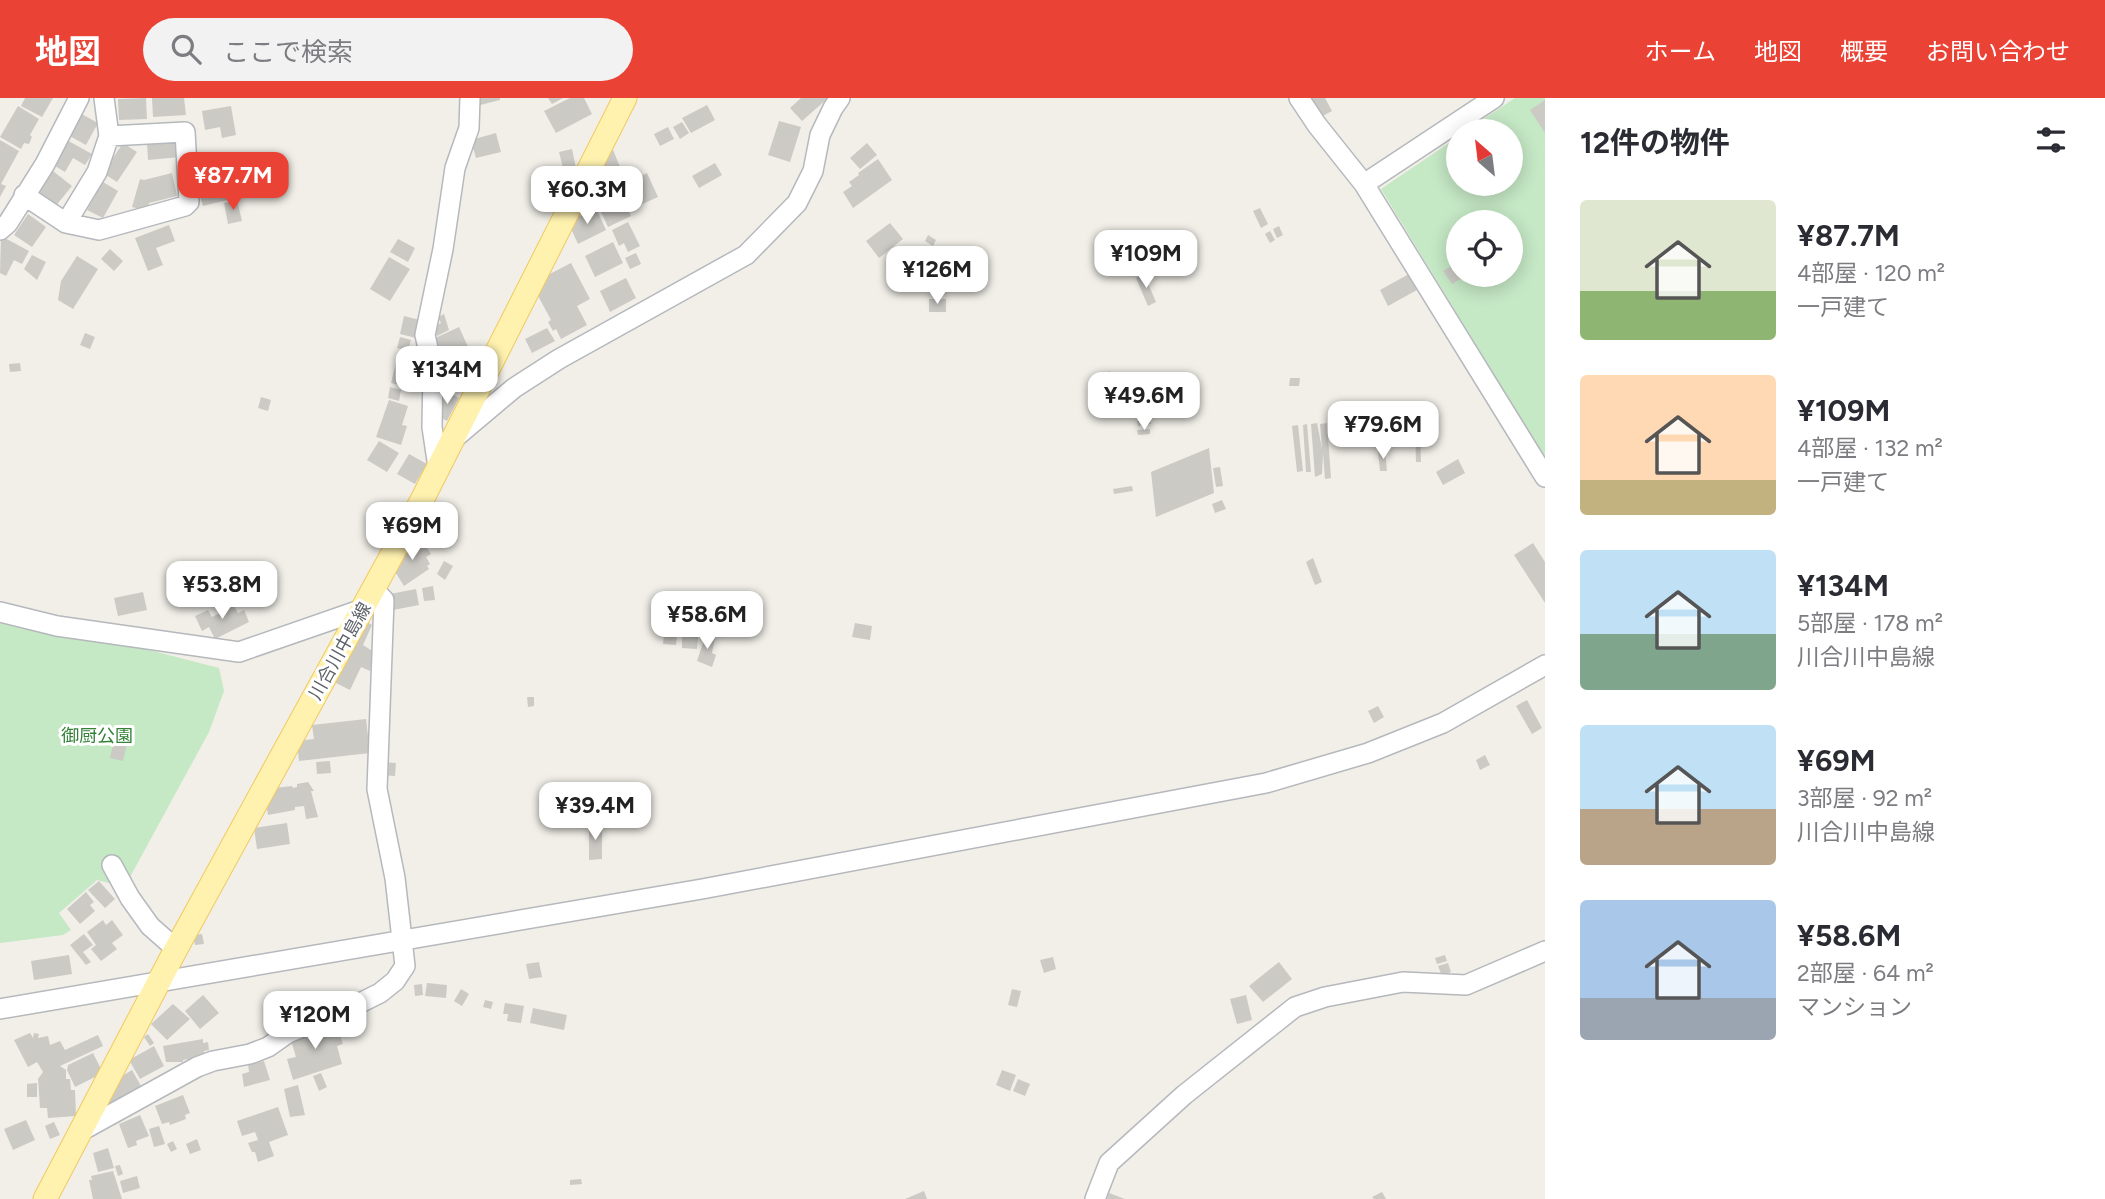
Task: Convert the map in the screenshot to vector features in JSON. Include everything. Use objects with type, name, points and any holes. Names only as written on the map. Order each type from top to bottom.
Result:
[{"type":"main road","name":"川合川中島線","points":[[45,1199],[176,949],[368,600],[625,98]]},
{"type":"street","points":[[0,230],[8,223],[45,164],[79,98]]},
{"type":"street","points":[[66,223],[97,172],[109,136],[104,98]]},
{"type":"street","points":[[438,467],[432,427],[433,370],[425,335],[443,249],[454,168],[469,128],[470,98]]},
{"type":"street","points":[[451,441],[514,388],[559,359],[746,255],[797,203],[813,172],[820,135],[840,98]]},
{"type":"street","points":[[1299,98],[1364,184],[1545,477]]},
{"type":"street","points":[[1364,184],[1494,98]]},
{"type":"street","points":[[24,195],[66,223],[99,230],[185,206],[189,202],[185,132],[109,136]]},
{"type":"street","points":[[0,612],[57,626],[239,652],[368,600],[384,600],[377,789],[395,878],[405,965],[396,981],[380,993],[288,1034],[268,1047],[250,1054],[213,1061],[197,1068],[81,1131]]},
{"type":"street","points":[[0,1009],[702,889],[1266,783],[1368,752],[1443,723],[1545,665]]},
{"type":"street","points":[[112,865],[130,898],[150,926],[176,949]]},
{"type":"street","points":[[1095,1199],[1109,1163],[1184,1095],[1295,1007],[1325,997],[1403,982],[1466,985],[1545,951]]},
{"type":"green space","points":[[1515,98],[1545,98],[1545,458],[1381,189],[1446,145],[1446,196],[1523,196],[1523,119],[1484,119]]},
{"type":"green space","name":"御厨公園","points":[[0,619],[102,638],[219,668],[224,691],[209,732],[130,877],[117,885],[97,880],[59,913],[71,930],[63,935],[0,943]]},
{"type":"building","points":[[25,98],[53,98],[42,117],[21,106]]},
{"type":"building","points":[[146,98],[147,119],[119,120],[118,99]]},
{"type":"building","points":[[152,98],[184,98],[186,115],[153,117]]},
{"type":"building","points":[[474,98],[500,98],[500,100],[476,106]]},
{"type":"building","points":[[548,98],[563,98],[552,104]]},
{"type":"building","points":[[570,98],[584,98],[592,114],[556,133],[544,111]]},
{"type":"building","points":[[801,98],[828,98],[802,121],[790,108]]},
{"type":"building","points":[[1308,98],[1325,98],[1332,111],[1319,118]]},
{"type":"building","points":[[1545,100],[1545,133],[1530,110]]},
{"type":"building","points":[[707,105],[715,120],[691,133],[682,118]]},
{"type":"building","points":[[18,106],[39,119],[30,135],[32,137],[29,144],[24,143],[21,149],[0,137]]},
{"type":"building","points":[[231,106],[236,135],[222,138],[220,127],[205,130],[202,111]]},
{"type":"building","points":[[78,112],[98,123],[86,145],[66,134]]},
{"type":"building","points":[[779,121],[801,127],[790,162],[768,155]]},
{"type":"building","points":[[682,122],[689,133],[680,139],[673,127]]},
{"type":"building","points":[[668,127],[674,139],[660,146],[654,134]]},
{"type":"building","points":[[496,133],[501,152],[476,158],[471,140]]},
{"type":"building","points":[[65,139],[92,154],[85,165],[73,158],[65,172],[50,163]]},
{"type":"building","points":[[178,139],[180,157],[148,160],[147,143]]},
{"type":"building","points":[[0,140],[19,151],[1,184],[6,186],[0,197]]},
{"type":"building","points":[[123,143],[137,152],[117,182],[103,173]]},
{"type":"building","points":[[867,143],[877,155],[860,169],[850,158]]},
{"type":"building","points":[[611,145],[620,167],[607,173],[601,158]]},
{"type":"building","points":[[572,149],[577,173],[565,176],[559,152]]},
{"type":"building","points":[[224,153],[226,172],[201,176],[199,156]]},
{"type":"building","points":[[878,159],[892,180],[853,208],[843,192],[852,186],[849,182],[859,175],[858,173]]},
{"type":"building","points":[[715,163],[722,175],[699,188],[692,176]]},
{"type":"building","points":[[53,171],[72,186],[54,208],[35,193]]},
{"type":"building","points":[[172,173],[177,196],[149,203],[147,211],[132,207],[140,179]]},
{"type":"building","points":[[647,173],[658,197],[631,209],[620,186]]},
{"type":"building","points":[[212,175],[213,181],[201,183],[200,177]]},
{"type":"building","points":[[615,179],[631,216],[608,227],[591,190]]},
{"type":"building","points":[[227,181],[231,199],[203,206],[198,188]]},
{"type":"building","points":[[103,182],[118,191],[103,218],[87,210]]},
{"type":"building","points":[[237,200],[242,221],[228,224],[224,203]]},
{"type":"building","points":[[596,208],[606,230],[578,244],[568,222]]},
{"type":"building","points":[[1260,208],[1268,224],[1261,228],[1253,211]]},
{"type":"building","points":[[28,214],[46,227],[32,247],[14,235]]},
{"type":"building","points":[[628,222],[640,246],[628,252],[624,243],[619,246],[612,230]]},
{"type":"building","points":[[890,223],[903,239],[879,258],[866,241]]},
{"type":"building","points":[[169,225],[175,241],[156,248],[163,265],[148,271],[135,238]]},
{"type":"building","points":[[1279,226],[1283,235],[1277,238],[1273,229]]},
{"type":"building","points":[[1270,231],[1275,240],[1270,243],[1265,234]]},
{"type":"building","points":[[928,235],[936,240],[933,246],[925,241]]},
{"type":"building","points":[[1,236],[29,251],[22,264],[14,260],[6,276],[0,273]]},
{"type":"building","points":[[398,239],[415,248],[408,262],[390,252]]},
{"type":"building","points":[[613,242],[623,263],[595,277],[585,256]]},
{"type":"building","points":[[1164,245],[1169,255],[1161,259],[1156,249]]},
{"type":"building","points":[[110,249],[123,261],[114,271],[101,259]]},
{"type":"building","points":[[636,253],[641,264],[630,269],[625,258]]},
{"type":"building","points":[[32,255],[46,262],[37,280],[24,269]]},
{"type":"building","points":[[77,256],[98,269],[73,309],[58,300],[61,281]]},
{"type":"building","points":[[389,257],[410,269],[390,301],[370,289]]},
{"type":"building","points":[[571,263],[590,299],[577,306],[587,325],[561,339],[556,329],[553,331],[548,322],[551,320],[536,292],[544,277]]},
{"type":"building","points":[[1144,274],[1156,302],[1148,306],[1136,278]]},
{"type":"building","points":[[1409,274],[1417,290],[1388,306],[1380,290]]},
{"type":"building","points":[[626,278],[636,298],[610,312],[600,291]]},
{"type":"building","points":[[929,299],[946,299],[946,312],[929,312]]},
{"type":"building","points":[[444,314],[449,330],[437,336],[433,327],[441,323],[438,317]]},
{"type":"building","points":[[404,316],[420,320],[416,338],[400,334]]},
{"type":"building","points":[[459,327],[469,349],[438,362],[429,341]]},
{"type":"building","points":[[547,328],[555,341],[532,353],[525,339]]},
{"type":"building","points":[[85,333],[95,337],[90,349],[80,345]]},
{"type":"building","points":[[400,337],[411,340],[408,351],[397,348]]},
{"type":"building","points":[[399,351],[419,356],[411,388],[391,383]]},
{"type":"building","points":[[20,363],[21,371],[10,372],[9,364]]},
{"type":"building","points":[[1109,371],[1118,381],[1110,389],[1101,378]]},
{"type":"building","points":[[1290,378],[1300,378],[1299,386],[1289,386]]},
{"type":"building","points":[[390,387],[401,390],[399,401],[388,398]]},
{"type":"building","points":[[448,392],[459,398],[447,421],[436,415]]},
{"type":"building","points":[[261,397],[271,400],[268,411],[258,408]]},
{"type":"building","points":[[389,400],[408,406],[402,425],[407,426],[401,445],[376,437]]},
{"type":"building","points":[[1150,420],[1151,424],[1138,426],[1137,421]]},
{"type":"building","points":[[1317,423],[1322,449],[1320,424],[1327,423],[1331,478],[1325,479],[1323,453],[1322,474],[1315,477],[1311,424]]},
{"type":"building","points":[[1307,424],[1311,472],[1306,472],[1303,425]]},
{"type":"building","points":[[1298,425],[1303,471],[1297,472],[1292,426]]},
{"type":"building","points":[[1150,429],[1150,434],[1138,435],[1137,430]]},
{"type":"building","points":[[1415,429],[1420,429],[1421,462],[1416,462]]},
{"type":"building","points":[[379,441],[399,453],[387,472],[367,460]]},
{"type":"building","points":[[1209,448],[1214,493],[1156,517],[1151,472]]},
{"type":"building","points":[[1385,450],[1387,471],[1380,471],[1378,451]]},
{"type":"building","points":[[409,454],[427,464],[415,484],[397,474]]},
{"type":"building","points":[[1458,459],[1465,473],[1443,485],[1436,472]]},
{"type":"building","points":[[1220,467],[1223,486],[1216,487],[1213,468]]},
{"type":"building","points":[[1132,486],[1133,491],[1114,494],[1113,489]]},
{"type":"building","points":[[1222,500],[1226,509],[1215,513],[1212,504]]},
{"type":"building","points":[[436,520],[449,528],[438,547],[425,540]]},
{"type":"building","points":[[413,540],[427,548],[431,554],[426,557],[430,564],[427,566],[429,569],[404,586],[392,567],[405,544]]},
{"type":"building","points":[[1533,543],[1545,562],[1545,603],[1514,555]]},
{"type":"building","points":[[1313,558],[1322,582],[1315,585],[1306,562]]},
{"type":"building","points":[[444,561],[453,566],[445,580],[437,574]]},
{"type":"building","points":[[433,586],[435,600],[424,601],[422,588]]},
{"type":"building","points":[[416,589],[419,605],[393,610],[390,594]]},
{"type":"building","points":[[143,592],[147,610],[118,616],[114,598]]},
{"type":"building","points":[[234,606],[238,613],[244,610],[249,622],[215,639],[209,627],[202,631],[195,616],[208,610],[212,617]]},
{"type":"building","points":[[362,619],[372,625],[363,645],[374,652],[370,671],[361,667],[350,690],[332,681]]},
{"type":"building","points":[[855,623],[872,626],[870,640],[852,637]]},
{"type":"building","points":[[664,633],[677,634],[676,645],[663,644]]},
{"type":"building","points":[[682,634],[698,634],[697,649],[682,648]]},
{"type":"building","points":[[706,634],[715,637],[712,653],[716,655],[712,667],[697,661]]},
{"type":"building","points":[[527,697],[534,697],[534,706],[528,707]]},
{"type":"building","points":[[1527,700],[1542,728],[1532,734],[1516,706]]},
{"type":"building","points":[[1378,706],[1384,717],[1374,723],[1368,711]]},
{"type":"building","points":[[366,719],[370,753],[299,761],[297,741],[314,739],[312,725]]},
{"type":"building","points":[[116,731],[129,734],[123,761],[110,758]]},
{"type":"building","points":[[1485,755],[1490,765],[1480,770],[1476,760]]},
{"type":"building","points":[[330,761],[331,773],[317,774],[316,762]]},
{"type":"building","points":[[382,762],[396,763],[395,776],[381,775]]},
{"type":"building","points":[[308,782],[314,791],[311,791],[318,817],[306,819],[304,806],[268,815],[265,798],[274,788],[293,788],[297,787],[297,784]]},
{"type":"building","points":[[287,823],[290,844],[257,849],[254,828]]},
{"type":"building","points":[[602,825],[602,859],[589,860],[589,826]]},
{"type":"building","points":[[99,881],[115,899],[105,908],[88,890]]},
{"type":"building","points":[[86,892],[94,902],[90,905],[95,911],[80,924],[67,909]]},
{"type":"building","points":[[103,920],[106,925],[112,920],[123,935],[112,943],[117,949],[101,961],[91,949],[96,945],[87,932]]},
{"type":"building","points":[[84,934],[93,945],[83,952],[91,962],[86,965],[70,945]]},
{"type":"building","points":[[202,934],[204,944],[195,945],[193,935]]},
{"type":"building","points":[[69,955],[72,974],[34,980],[31,961]]},
{"type":"building","points":[[1445,955],[1447,961],[1437,964],[1435,958]]},
{"type":"building","points":[[1053,957],[1056,969],[1044,973],[1040,960]]},
{"type":"building","points":[[539,962],[542,977],[529,979],[526,964]]},
{"type":"building","points":[[1279,962],[1292,979],[1263,1002],[1249,986]]},
{"type":"building","points":[[1448,963],[1451,972],[1442,976],[1438,966]]},
{"type":"building","points":[[427,983],[447,985],[446,998],[425,996]]},
{"type":"building","points":[[422,984],[423,995],[415,996],[414,985]]},
{"type":"building","points":[[461,989],[469,994],[462,1006],[454,1001]]},
{"type":"building","points":[[1012,989],[1021,991],[1017,1007],[1008,1005]]},
{"type":"building","points":[[203,995],[219,1013],[200,1029],[185,1011]]},
{"type":"building","points":[[1246,995],[1252,1020],[1237,1024],[1230,999]]},
{"type":"building","points":[[485,1000],[493,1002],[491,1009],[483,1007]]},
{"type":"building","points":[[505,1003],[524,1006],[521,1023],[507,1021],[508,1014],[503,1014]]},
{"type":"building","points":[[173,1004],[190,1019],[167,1040],[151,1024]]},
{"type":"building","points":[[533,1008],[567,1015],[564,1030],[530,1023]]},
{"type":"building","points":[[336,1022],[343,1044],[337,1046],[342,1064],[293,1080],[287,1059],[296,1057],[290,1037]]},
{"type":"building","points":[[30,1033],[33,1038],[34,1033],[39,1034],[38,1038],[48,1036],[50,1045],[60,1041],[65,1050],[98,1035],[103,1046],[60,1066],[66,1070],[66,1079],[70,1079],[71,1090],[75,1090],[76,1116],[48,1118],[47,1108],[40,1108],[38,1079],[43,1072],[37,1062],[28,1067],[14,1040]]},
{"type":"building","points":[[148,1034],[154,1043],[150,1046],[144,1037]]},
{"type":"building","points":[[203,1039],[203,1043],[208,1042],[209,1050],[204,1051],[205,1056],[183,1062],[166,1062],[163,1046]]},
{"type":"building","points":[[154,1046],[164,1066],[140,1079],[129,1060]]},
{"type":"building","points":[[93,1053],[103,1073],[75,1087],[67,1070],[68,1065]]},
{"type":"building","points":[[264,1061],[270,1080],[244,1087],[242,1074],[249,1072],[248,1064]]},
{"type":"building","points":[[132,1070],[145,1093],[113,1110],[107,1099],[119,1078]]},
{"type":"building","points":[[1002,1070],[1016,1075],[1010,1091],[996,1085]]},
{"type":"building","points":[[321,1073],[327,1087],[319,1091],[313,1076]]},
{"type":"building","points":[[1018,1079],[1030,1084],[1025,1096],[1013,1091]]},
{"type":"building","points":[[37,1083],[37,1097],[27,1097],[27,1084]]},
{"type":"building","points":[[298,1085],[305,1115],[290,1117],[284,1089]]},
{"type":"building","points":[[183,1095],[190,1113],[185,1115],[186,1119],[170,1125],[169,1122],[162,1124],[155,1106]]},
{"type":"building","points":[[278,1107],[288,1135],[269,1142],[274,1156],[258,1162],[248,1143],[258,1140],[255,1132],[242,1136],[237,1121]]},
{"type":"building","points":[[140,1115],[149,1136],[136,1141],[137,1145],[128,1148],[119,1124]]},
{"type":"building","points":[[26,1120],[35,1140],[13,1150],[4,1129]]},
{"type":"building","points":[[54,1122],[60,1135],[50,1139],[45,1126]]},
{"type":"building","points":[[159,1126],[165,1144],[154,1147],[149,1129]]},
{"type":"building","points":[[197,1139],[201,1150],[190,1154],[186,1144]]},
{"type":"building","points":[[173,1141],[177,1149],[171,1152],[167,1144]]},
{"type":"building","points":[[108,1148],[114,1168],[98,1172],[93,1153]]},
{"type":"building","points":[[120,1165],[123,1174],[118,1176],[115,1166]]},
{"type":"building","points":[[113,1171],[122,1199],[93,1199],[89,1180],[92,1180],[91,1176]]},
{"type":"building","points":[[137,1176],[140,1188],[123,1193],[120,1181]]},
{"type":"building","points":[[581,1179],[582,1184],[570,1185],[570,1180]]},
{"type":"building","points":[[924,1191],[927,1199],[905,1199]]},
{"type":"building","points":[[1382,1192],[1386,1199],[1372,1197]]},
{"type":"building","points":[[1109,1193],[1125,1199],[1107,1199]]}]
